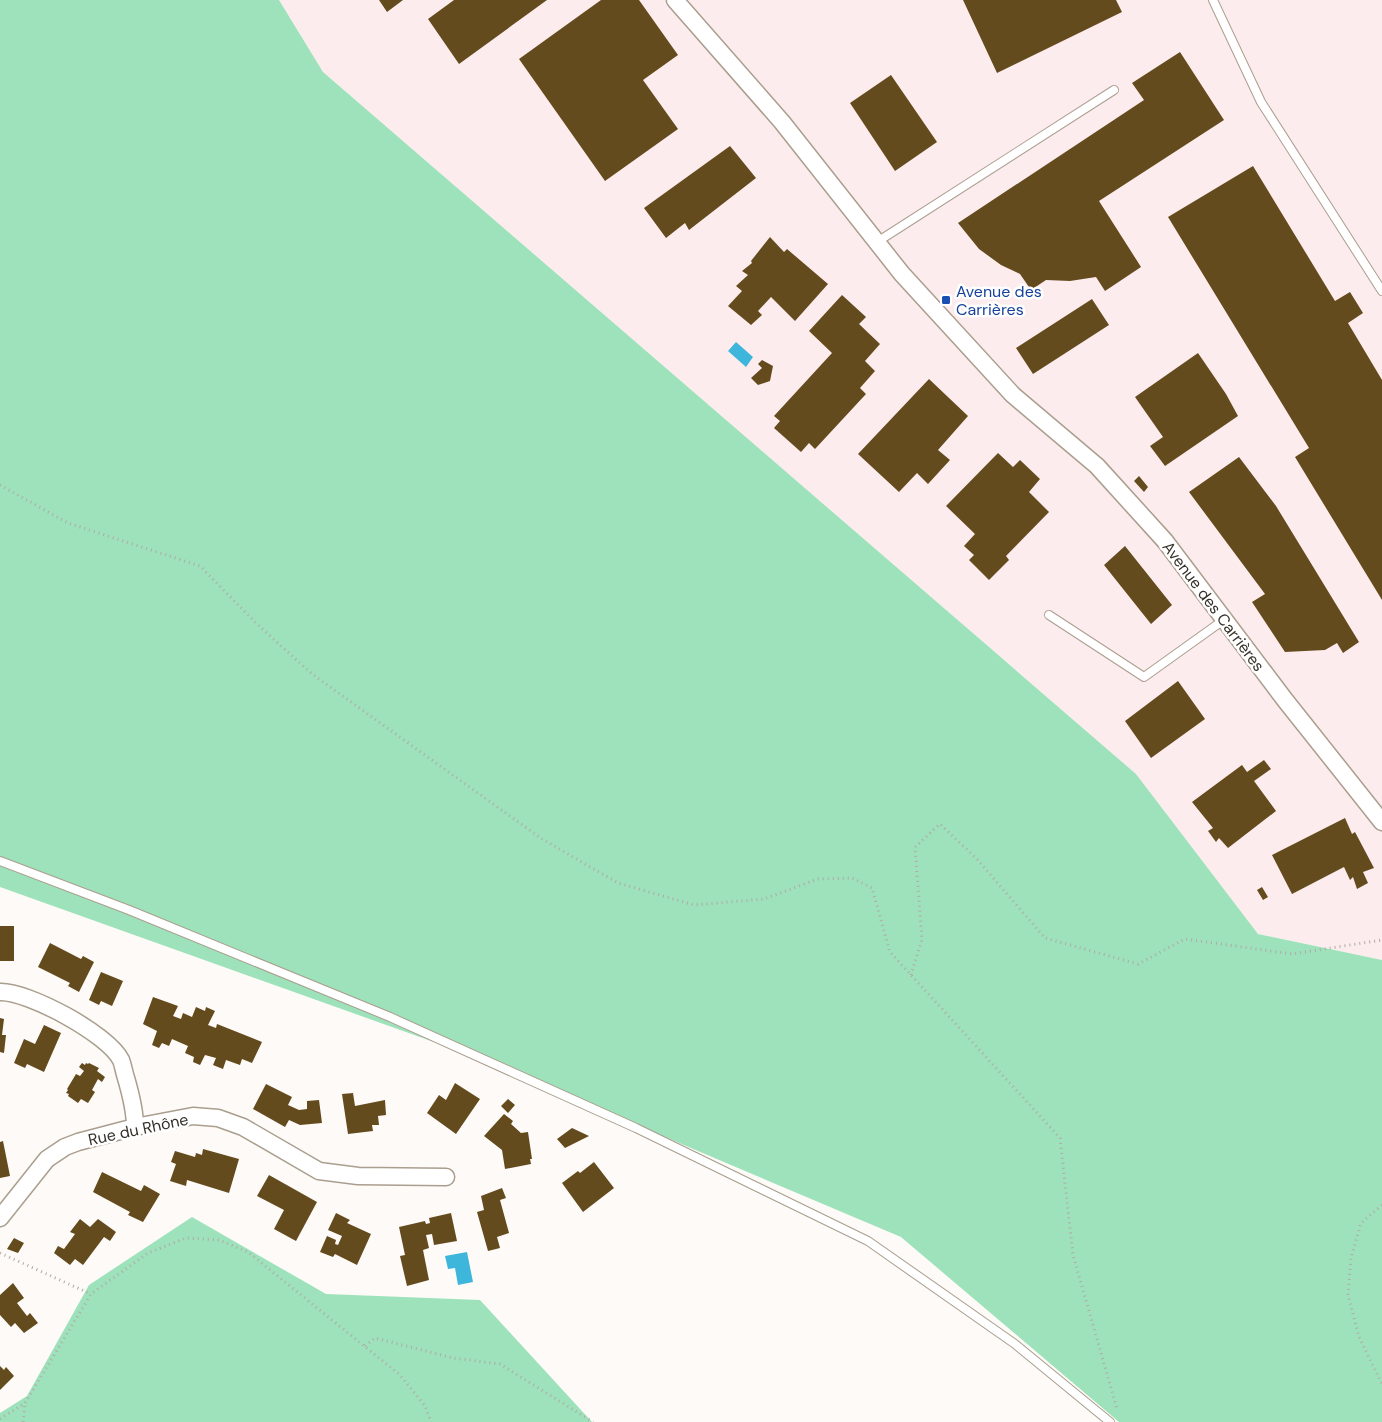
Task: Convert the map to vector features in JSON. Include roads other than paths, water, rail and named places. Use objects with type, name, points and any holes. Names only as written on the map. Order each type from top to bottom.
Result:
[{"type":"street","name":"Avenue des Carrières","points":[[675,0],[782,122],[902,274],[1013,395],[1096,466],[1165,541],[1382,822]]},
{"type":"street","points":[[0,992],[26,996],[85,1026],[102,1039],[120,1059],[135,1110],[135,1127]]},
{"type":"street","name":"Rue du Rhône","points":[[0,1218],[47,1159],[65,1148],[78,1142],[135,1127],[193,1116],[218,1118],[243,1127],[319,1171],[358,1176],[446,1177]]},
{"type":"lane","points":[[1213,0],[1261,102],[1382,291]]},
{"type":"lane","points":[[877,242],[1114,90]]},
{"type":"lane","points":[[1049,615],[1144,678],[1225,620]]},
{"type":"lane","points":[[0,861],[129,910],[390,1017],[636,1128],[868,1241],[1015,1344],[1110,1422]]},
{"type":"water","points":[[736,342],[753,357],[746,367],[728,351]]},
{"type":"water","points":[[467,1252],[473,1282],[458,1285],[455,1268],[448,1269],[445,1256]]},
{"type":"place","name":"Avenue des Carrières","points":[[946,300]]}]
